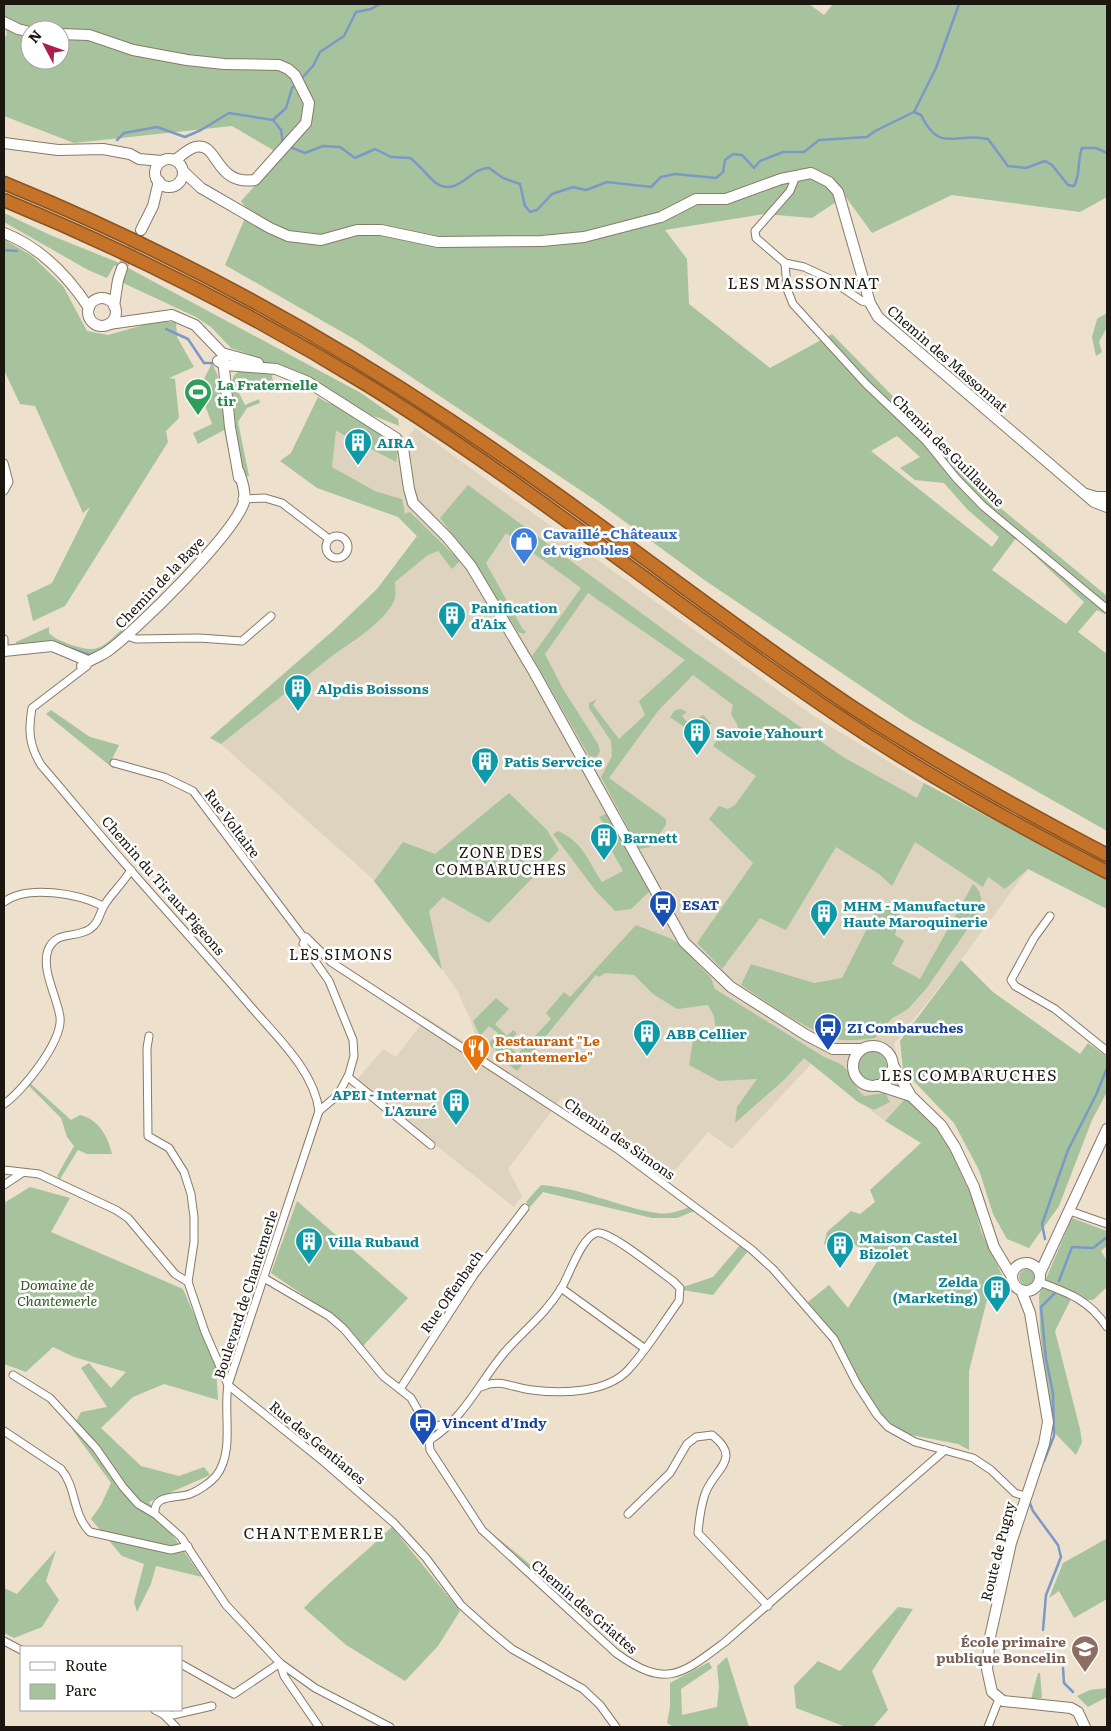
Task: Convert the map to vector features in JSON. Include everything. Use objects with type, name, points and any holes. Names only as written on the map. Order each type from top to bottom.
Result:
[{"type":"highway","points":[[4,183],[165,255],[335,347],[452,421],[772,652],[857,710],[999,797],[1107,855]]},
{"type":"highway","points":[[4,200],[111,246],[198,289],[292,340],[362,382],[488,465],[839,716],[996,813],[1107,872]]},
{"type":"street","points":[[4,22],[20,30]]},
{"type":"street","points":[[70,34],[89,35],[133,50],[187,60],[224,64],[279,65],[295,74],[309,103],[306,124],[300,133],[254,180],[240,182],[220,166],[209,150],[194,148],[188,151],[180,166],[182,178],[153,206],[141,230]]},
{"type":"street","points":[[4,143],[58,150],[103,150],[130,154],[139,159],[157,178],[173,185]]},
{"type":"street","points":[[139,159],[162,161],[180,166]]},
{"type":"street","points":[[153,206],[157,166],[162,161]]},
{"type":"street","name":"Chemin des Massonnat","points":[[180,166],[201,188],[288,236],[320,240],[357,230],[381,230],[438,242],[542,241],[584,238],[661,217],[696,199],[726,199],[781,179],[811,173],[817,175],[830,182],[838,192],[870,303],[878,316],[1085,494],[1099,505],[1107,507]]},
{"type":"street","points":[[796,176],[790,191],[755,231],[756,238],[785,264],[810,269],[828,278],[862,301],[870,303]]},
{"type":"street","name":"Chemin des Massonnat","points":[[173,185],[201,188]]},
{"type":"street","points":[[4,232],[38,252],[76,288],[89,308],[89,317],[94,324],[101,326],[172,315],[195,325],[205,335],[221,359],[230,427],[243,497],[265,498],[282,503],[329,540]]},
{"type":"street","name":"Chemin des Guillaume","points":[[785,264],[787,289],[794,304],[861,378],[926,442],[956,478],[983,506],[1033,545],[1070,579],[1107,609]]},
{"type":"street","points":[[109,324],[114,318],[118,280],[122,268]]},
{"type":"street","points":[[89,308],[118,280]]},
{"type":"street","points":[[76,288],[99,299],[107,300],[133,321]]},
{"type":"street","points":[[221,359],[276,369],[308,382],[375,423],[400,443],[405,455],[409,489],[413,503],[447,537],[471,566],[534,672],[684,942],[731,987],[806,1035],[833,1048],[853,1064],[855,1074],[862,1082],[911,1096]]},
{"type":"street","points":[[4,463],[9,482],[4,492]]},
{"type":"street","points":[[1085,494],[1107,497]]},
{"type":"street","name":"Chemin de la Baye","points":[[86,664],[132,636],[215,545],[234,521],[243,497]]},
{"type":"street","points":[[132,636],[242,641],[271,616]]},
{"type":"street","points":[[4,639],[4,651],[52,646],[70,653],[86,664]]},
{"type":"street","name":"Chemin du Tir aux Pigeons","points":[[86,664],[32,708],[29,728],[31,749],[41,765],[133,873],[222,972],[291,1054],[309,1081],[318,1101],[320,1111]]},
{"type":"street","name":"Rue Voltaire","points":[[114,763],[164,777],[193,791],[304,938]]},
{"type":"street","points":[[4,1104],[27,1082],[52,1046],[59,1031],[60,1019],[48,972],[48,951],[54,940],[63,935],[88,930],[99,920],[104,906],[133,873]]},
{"type":"street","points":[[4,902],[27,892],[92,900],[104,906]]},
{"type":"street","points":[[1050,916],[1034,938],[1011,980],[1015,986],[1055,1009],[1107,1051]]},
{"type":"street","points":[[304,938],[303,944],[329,981],[353,1040],[354,1056],[348,1077],[335,1098],[320,1111]]},
{"type":"street","name":"Chemin des Simons","points":[[304,938],[309,938],[331,962],[616,1148],[751,1249],[774,1271],[834,1340],[857,1384],[882,1422],[898,1434],[915,1442],[973,1458],[991,1470],[1015,1493],[1025,1496]]},
{"type":"street","points":[[149,1036],[148,1136],[169,1148],[184,1172],[191,1194],[194,1218],[194,1242],[188,1282],[205,1332],[228,1385]]},
{"type":"street","points":[[833,1048],[862,1049],[868,1046],[881,1047],[890,1055],[893,1065],[911,1096],[942,1125],[955,1147],[974,1187],[994,1247],[1015,1285],[1021,1290],[1030,1290],[1038,1281],[1036,1266],[1005,1257],[994,1247]]},
{"type":"street","points":[[853,1064],[862,1049]]},
{"type":"street","points":[[877,1085],[890,1076],[893,1065]]},
{"type":"street","points":[[348,1077],[431,1145]]},
{"type":"street","points":[[318,1101],[335,1098]]},
{"type":"street","name":"Boulevard de Chantemerle","points":[[154,1514],[157,1503],[161,1499],[192,1493],[215,1476],[224,1460],[226,1448],[225,1406],[228,1385],[320,1111]]},
{"type":"street","name":"Route de Pugny","points":[[1030,1312],[1038,1281],[1051,1248],[1107,1129]]},
{"type":"street","points":[[4,1170],[38,1174],[116,1210],[128,1218],[175,1274],[188,1282]]},
{"type":"street","points":[[4,1185],[22,1173]]},
{"type":"street","name":"Rue Offenbach","points":[[400,1389],[474,1275],[525,1208]]},
{"type":"street","points":[[1070,1211],[1107,1224]]},
{"type":"street","points":[[430,1440],[454,1421],[505,1353],[542,1315],[561,1288],[582,1247],[596,1233],[603,1233],[614,1239],[673,1280],[680,1288],[680,1301],[629,1370],[608,1384],[580,1390],[546,1392],[520,1389],[499,1382],[492,1382],[480,1387]]},
{"type":"street","name":"Route de Pugny","points":[[1026,1264],[1043,1256],[1051,1248]]},
{"type":"street","points":[[1012,1277],[1014,1270],[1026,1264]]},
{"type":"street","name":"Chemin des Griattes","points":[[264,1278],[329,1316],[344,1329],[383,1376],[411,1398],[428,1428],[430,1450],[482,1530],[631,1664],[660,1675],[675,1674],[691,1668],[768,1606],[945,1450]]},
{"type":"street","points":[[1038,1281],[1082,1300],[1096,1311],[1107,1327]]},
{"type":"street","points":[[561,1288],[644,1348]]},
{"type":"street","name":"Route de Pugny","points":[[999,1699],[990,1687],[987,1658],[1011,1543],[1025,1496],[1044,1444],[1048,1422],[1030,1312],[1021,1290]]},
{"type":"street","points":[[495,1367],[495,1376],[499,1382]]},
{"type":"street","points":[[13,1375],[50,1398],[96,1448],[123,1487],[138,1504],[154,1514],[183,1539],[226,1605],[280,1664],[315,1688],[390,1727]]},
{"type":"street","name":"Rue des Gentianes","points":[[228,1385],[324,1462],[390,1520],[426,1558],[461,1605],[512,1649],[583,1689],[600,1705],[616,1727]]},
{"type":"street","points":[[428,1428],[439,1427],[454,1421]]},
{"type":"street","points":[[4,1431],[61,1469],[68,1477],[78,1516],[90,1532],[171,1550],[188,1546]]},
{"type":"street","points":[[628,1514],[670,1474],[686,1444],[696,1437],[712,1435],[721,1442],[726,1452],[725,1463],[705,1493],[698,1533],[768,1606]]},
{"type":"street","points":[[171,1550],[183,1539]]},
{"type":"street","points":[[4,1641],[20,1649]]},
{"type":"street","points":[[182,1665],[234,1694],[280,1664]]},
{"type":"street","points":[[280,1664],[284,1676],[319,1727]]},
{"type":"street","points":[[988,1727],[999,1699],[1016,1704],[1071,1708],[1078,1712],[1085,1727]]},
{"type":"street","points":[[163,1714],[173,1715],[212,1706]]},
{"type":"street","points":[[157,1711],[163,1714],[176,1727]]},
{"type":"shaded area","name":"ZONE DES COMBARUCHES","points":[[415,428],[815,717],[1030,848],[1028,869],[961,960],[894,1044],[906,1098],[885,1121],[811,1064],[732,1149],[708,1132],[672,1174],[562,1097],[508,1169],[522,1196],[514,1207],[355,1082],[383,1049],[396,1057],[419,1027],[424,1016],[468,1044],[475,1035],[471,1021],[458,992],[393,897],[221,744],[336,653],[352,643],[386,612],[395,597],[395,582],[428,555],[417,536],[398,517],[402,499],[375,491],[332,467],[335,431],[396,462],[399,447]]},
{"type":"green space","points":[[4,4],[809,4],[824,15],[833,4],[1107,4],[1107,197],[1080,212],[952,195],[872,233],[845,196],[812,218],[764,214],[665,230],[687,259],[689,304],[770,368],[832,334],[963,465],[969,482],[1107,596],[1107,615],[1097,610],[1078,632],[1107,654],[1107,831],[911,720],[703,579],[598,502],[356,340],[225,265],[248,211],[241,201],[261,179],[273,150],[232,126],[74,143],[4,116],[4,39],[7,34],[4,23]],"holes":[[[897,436],[920,457],[900,468],[915,480],[944,483],[967,509],[999,537],[992,547],[871,451]],[[1016,538],[1084,602],[1066,624],[992,570]]]},
{"type":"green space","points":[[4,213],[50,235],[117,262],[361,393],[398,419],[399,426],[347,407],[248,354],[231,348],[211,327],[196,317],[121,282],[127,273],[125,267],[114,266],[107,278],[88,270],[4,222]]},
{"type":"green space","points":[[4,239],[32,256],[63,286],[87,331],[108,335],[154,322],[176,322],[177,337],[194,367],[169,378],[175,379],[179,418],[166,431],[168,442],[65,606],[33,621],[27,595],[52,583],[90,507],[83,513],[35,406],[20,404],[4,370]]},
{"type":"green space","points":[[1107,313],[1107,327],[1099,342],[1102,352],[1096,356],[1092,337],[1097,319]]},
{"type":"green space","points":[[212,363],[231,406],[233,377],[237,373],[249,370],[271,372],[273,381],[264,384],[262,380],[238,391],[245,405],[259,399],[260,403],[247,408],[238,422],[249,476],[234,475],[224,430],[198,444],[193,433],[212,424],[199,389]]},
{"type":"green space","points":[[318,397],[338,406],[399,447],[396,462],[336,431],[332,467],[375,491],[402,499],[405,513],[401,515],[410,512],[460,561],[452,569],[438,551],[428,555],[395,582],[395,598],[392,605],[378,621],[221,744],[210,738],[335,629],[377,589],[417,536],[398,517],[317,488],[280,461],[291,453]]},
{"type":"green space","points":[[468,485],[694,652],[843,757],[917,798],[924,783],[1107,880],[1107,909],[1028,869],[1005,889],[988,877],[983,887],[915,842],[892,886],[879,874],[836,847],[786,930],[760,918],[722,969],[697,943],[753,863],[709,819],[719,806],[728,809],[735,805],[756,776],[713,746],[720,735],[725,741],[739,733],[737,724],[731,714],[733,705],[693,675],[658,711],[609,778],[666,819],[666,825],[650,847],[639,849],[601,777],[612,756],[611,741],[589,708],[589,703],[597,699],[593,705],[619,739],[645,715],[639,701],[685,660],[588,593],[545,654],[563,689],[598,744],[600,751],[597,757],[589,756],[532,656],[581,588],[506,533],[486,563],[526,632],[524,634],[518,632],[471,558],[440,518]]},
{"type":"green space","points":[[49,627],[49,633],[56,638],[86,649],[98,648],[121,630],[124,632],[106,648],[90,655],[65,646],[17,645],[16,642]]},
{"type":"green space","points":[[681,709],[687,712],[682,716],[689,724],[703,715],[711,723],[708,727],[711,730],[704,741],[670,717],[675,710]]},
{"type":"green space","points":[[51,710],[90,737],[119,745],[112,759],[114,769],[46,714]]},
{"type":"green space","points":[[509,793],[547,830],[559,850],[489,923],[443,897],[429,911],[442,970],[374,881],[403,842],[435,854]]},
{"type":"green space","points":[[610,812],[653,888],[631,909],[615,911],[595,890],[553,834],[558,831],[574,841],[602,882],[623,871],[605,839],[612,834],[599,817]]},
{"type":"green space","points":[[973,884],[981,896],[980,911],[926,989],[908,1009],[891,1019],[875,1038],[846,1040],[836,1039],[823,1034],[787,1015],[741,985],[751,964],[814,983],[842,978],[880,903],[900,915],[895,935],[904,941],[892,964],[920,979]]},
{"type":"green space","points":[[636,925],[672,939],[711,978],[715,989],[824,1057],[843,1066],[864,1096],[885,1093],[890,1102],[874,1110],[858,1102],[804,1058],[784,1080],[735,1123],[737,1107],[757,1079],[719,1081],[689,1065],[694,1034],[716,1033],[714,1016],[708,1005],[677,1009],[653,994],[634,975],[605,973],[599,977],[596,975],[517,1071],[508,1064],[551,1019],[546,1013],[564,992],[570,997]]},
{"type":"green space","points":[[961,960],[993,992],[1080,1054],[1088,1043],[1107,1057],[1107,1092],[1092,1120],[1059,1206],[1029,1248],[1007,1239],[993,1214],[979,1170],[954,1123],[903,1070],[900,1041]]},
{"type":"green space","points":[[496,998],[509,1009],[495,1024],[507,1036],[513,1030],[517,1033],[507,1044],[516,1053],[509,1061],[488,1044],[498,1033],[489,1026],[480,1036],[473,1021]]},
{"type":"green space","points":[[872,1051],[883,1055],[887,1066],[883,1077],[872,1081],[861,1077],[857,1066],[861,1055]]},
{"type":"green space","points":[[30,1083],[71,1120],[80,1115],[97,1124],[108,1141],[112,1154],[87,1154],[78,1150],[60,1179],[57,1176],[74,1146],[67,1137],[61,1118],[28,1085]]},
{"type":"green space","points":[[906,1098],[932,1122],[952,1153],[972,1197],[981,1231],[1003,1277],[1007,1276],[1014,1293],[990,1288],[969,1371],[969,1450],[958,1444],[901,1433],[875,1408],[835,1335],[808,1302],[829,1285],[848,1308],[878,1260],[848,1240],[834,1245],[824,1244],[827,1232],[851,1211],[860,1214],[875,1202],[870,1190],[921,1143],[885,1121]]},
{"type":"green space","points":[[541,1185],[571,1190],[628,1207],[657,1213],[674,1212],[691,1206],[697,1210],[677,1218],[652,1218],[543,1192],[530,1207],[526,1202]]},
{"type":"green space","name":"Domaine de Chantemerle","points":[[30,1187],[70,1198],[51,1232],[183,1289],[216,1365],[218,1400],[164,1384],[133,1397],[101,1428],[141,1466],[179,1476],[204,1467],[210,1475],[149,1502],[202,1577],[156,1566],[151,1584],[137,1612],[134,1602],[144,1564],[122,1556],[91,1519],[101,1505],[111,1483],[72,1429],[81,1412],[107,1407],[81,1368],[89,1363],[111,1388],[126,1372],[74,1357],[53,1347],[26,1372],[4,1364],[4,1203]]},
{"type":"green space","points":[[297,1201],[408,1298],[362,1347],[331,1314],[271,1273]]},
{"type":"green space","points":[[1072,1218],[1107,1231],[1107,1246],[1101,1251],[1107,1261],[1107,1287],[1093,1300],[1071,1299],[1055,1331],[1080,1429],[1082,1442],[1076,1455],[1050,1428],[1040,1329],[1039,1295]]},
{"type":"green space","points":[[741,1244],[748,1251],[713,1295],[683,1290],[683,1287],[713,1277]]},
{"type":"green space","points":[[1024,1269],[1030,1269],[1035,1274],[1033,1283],[1024,1285],[1019,1280],[1019,1274]]},
{"type":"green space","points":[[392,1527],[460,1611],[438,1646],[405,1681],[346,1645],[304,1608]]},
{"type":"green space","points":[[484,1529],[494,1535],[533,1568],[559,1592],[576,1612]]},
{"type":"green space","points":[[1106,1539],[1107,1599],[1074,1618],[1059,1591],[1049,1598],[1063,1563]]},
{"type":"green space","points":[[56,1550],[46,1581],[59,1600],[42,1627],[14,1638],[4,1633],[4,1588],[17,1594]]},
{"type":"green space","points":[[898,1607],[913,1609],[872,1671],[888,1710],[873,1727],[846,1727],[796,1708],[794,1686],[818,1661],[840,1671]]},
{"type":"green space","points":[[727,1657],[749,1727],[673,1727],[667,1723],[670,1707],[670,1683],[709,1662],[712,1668],[681,1689],[682,1715],[717,1707],[719,1687],[717,1666]]},
{"type":"green space","points":[[1038,1673],[1040,1673],[1042,1698],[1031,1699]]},
{"type":"green space","points":[[1107,1688],[1107,1697],[1088,1707],[1077,1696],[1090,1690]]},
{"type":"waterway","points":[[301,79],[313,66],[320,52],[344,36],[356,12],[371,9],[380,4]]},
{"type":"waterway","points":[[914,112],[936,68],[959,4]]},
{"type":"waterway","points":[[117,140],[124,133],[157,127],[185,137],[201,130],[229,113],[273,120],[286,108],[292,88],[297,83]]},
{"type":"waterway","points":[[290,147],[305,153],[323,146],[340,147],[355,158],[375,149],[391,157],[410,158],[436,183],[444,187],[457,185],[476,172],[489,168],[503,178],[520,184],[525,206],[530,212],[537,210],[552,194],[573,187],[586,190],[607,182],[651,187],[661,177],[675,174],[716,178],[723,172],[725,160],[733,154],[742,155],[754,168],[760,161],[783,152],[804,152],[819,140],[867,137],[875,131],[914,112],[921,115],[928,127],[942,138],[977,137],[988,139],[1008,166],[1026,168],[1045,161],[1052,165],[1068,185],[1074,186],[1076,181],[1082,148],[1096,148],[1107,153]]},
{"type":"waterway","points":[[273,120],[281,130],[283,144]]},
{"type":"waterway","points":[[4,250],[17,251]]},
{"type":"waterway","points":[[166,329],[188,339],[204,363],[212,363]]},
{"type":"waterway","points":[[72,649],[92,654]]},
{"type":"waterway","points":[[1045,1239],[1042,1224],[1068,1150],[1096,1095],[1107,1068]]},
{"type":"waterway","points":[[1059,1281],[1072,1247],[1093,1248],[1107,1237]]},
{"type":"waterway","points":[[1044,1461],[1054,1436],[1053,1393],[1046,1359],[1041,1307],[1055,1293]]},
{"type":"waterway","points":[[1029,1501],[1033,1511],[1058,1545],[1061,1557],[1046,1595],[1043,1630]]},
{"type":"waterway","points":[[1063,1668],[1064,1683],[1073,1692]]},
{"type":"tunnel","points":[[122,268],[141,230]]},
{"type":"place","name":"La Fraternelle tir","points":[[198,416]]},
{"type":"place","name":"AIRA","points":[[358,466]]},
{"type":"place","name":"Cavaillé - Châteaux et vignobles","points":[[524,565]]},
{"type":"place","name":"Panification d'Aix","points":[[452,639]]},
{"type":"place","name":"Alpdis Boissons","points":[[298,712]]},
{"type":"place","name":"Savoie Yahourt","points":[[697,756]]},
{"type":"place","name":"Patis Servcice","points":[[485,785]]},
{"type":"place","name":"Barnett","points":[[604,861]]},
{"type":"place","name":"ESAT","points":[[663,928]]},
{"type":"place","name":"MHM - Manufacture Haute Maroquinerie","points":[[824,937]]},
{"type":"place","name":"ZI Combaruches","points":[[828,1051]]},
{"type":"place","name":"ABB Cellier","points":[[647,1057]]},
{"type":"place","name":"Restaurant \"Le Chantemerle\"","points":[[476,1072]]},
{"type":"place","name":"APEI - Internat L'Azuré","points":[[456,1126]]},
{"type":"place","name":"Villa Rubaud","points":[[309,1265]]},
{"type":"place","name":"Maison Castel Bizolet","points":[[840,1269]]},
{"type":"place","name":"Zelda (Marketing)","points":[[997,1313]]},
{"type":"place","name":"Vincent d'Indy","points":[[423,1446]]},
{"type":"place","name":"École primaire publique Boncelin","points":[[1085,1673]]},
{"type":"district","name":"LES MASSONNAT","points":[[804,282]]},
{"type":"district","name":"ZONE DES COMBARUCHES","points":[[501,860]]},
{"type":"district","name":"LES SIMONS","points":[[341,953]]},
{"type":"district","name":"LES COMBARUCHES","points":[[969,1074]]},
{"type":"district","name":"CHANTEMERLE","points":[[314,1532]]}]
